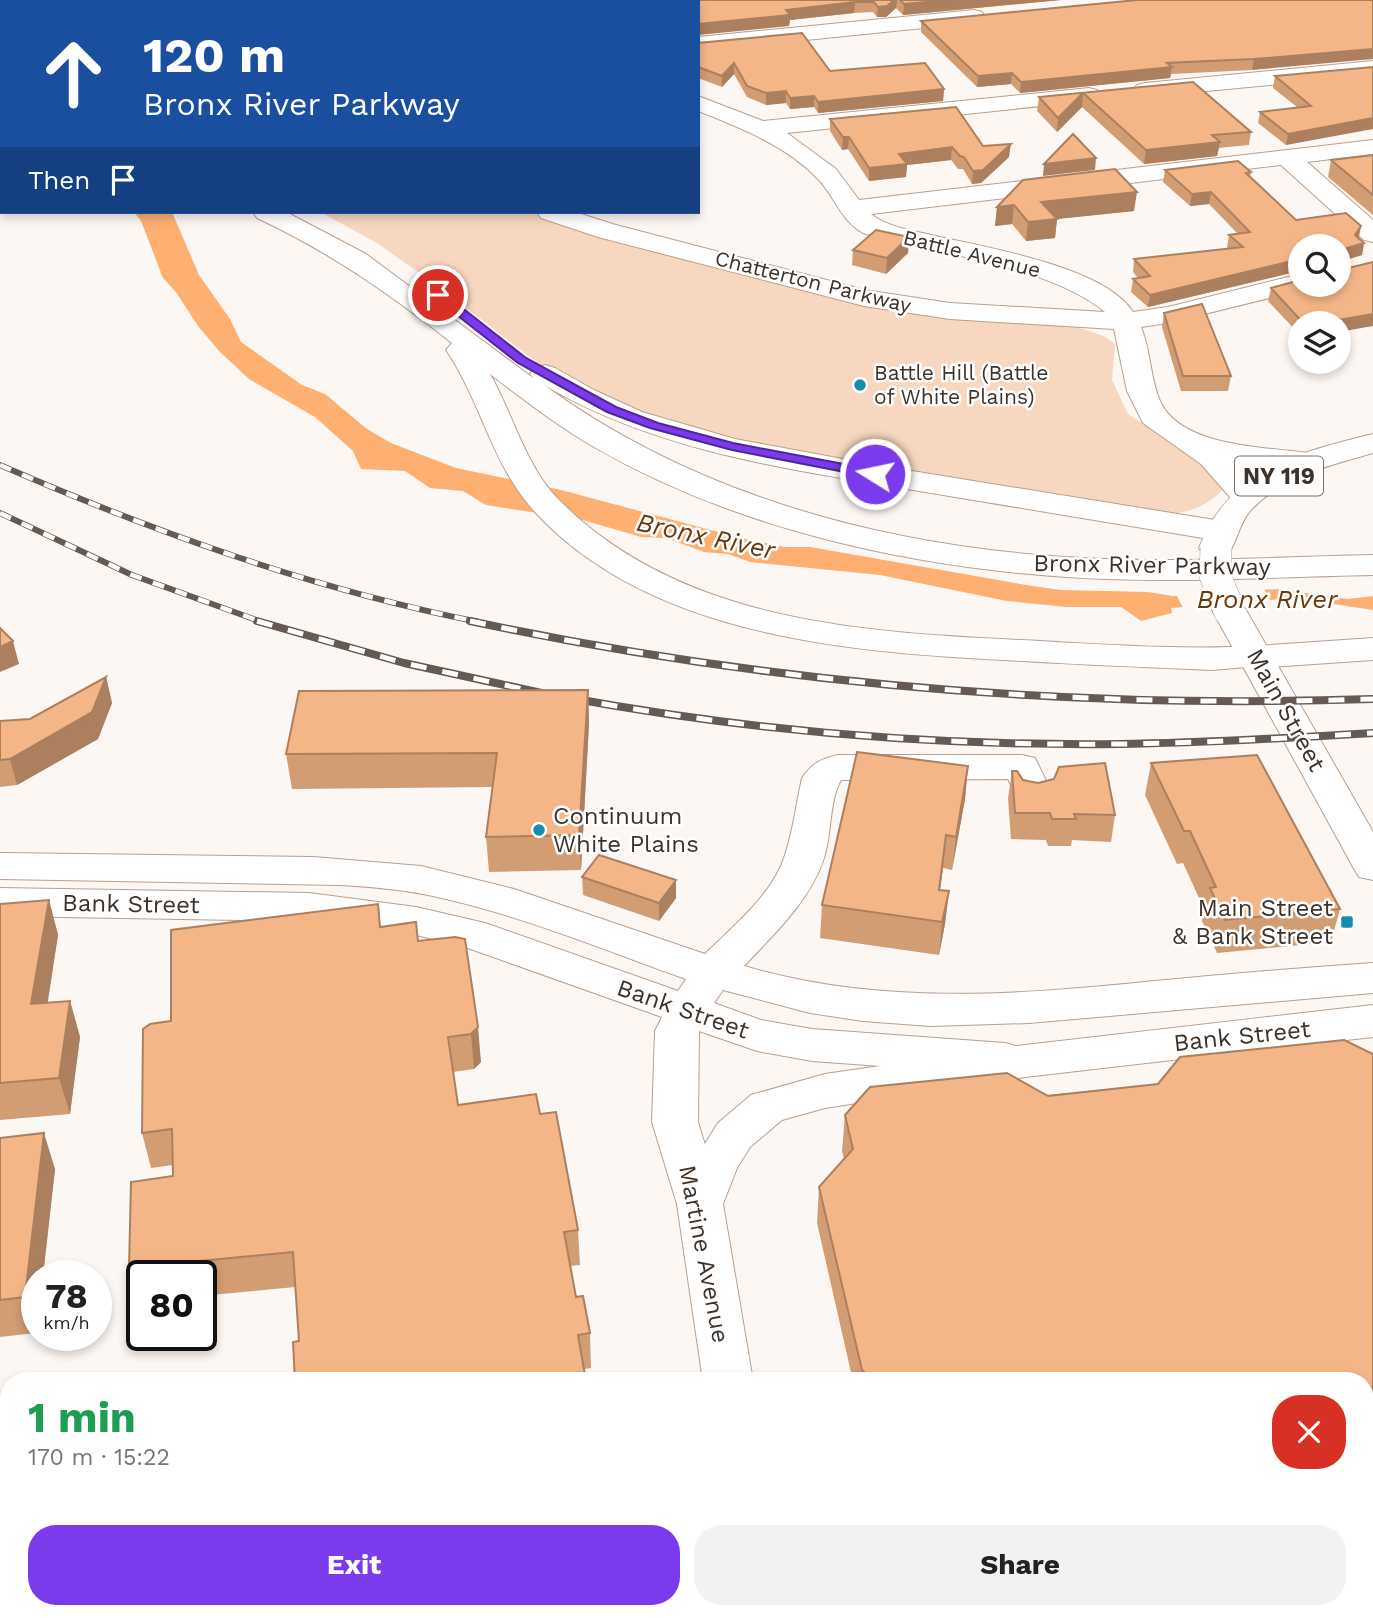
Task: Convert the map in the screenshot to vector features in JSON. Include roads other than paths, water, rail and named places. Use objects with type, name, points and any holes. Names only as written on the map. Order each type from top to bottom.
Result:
[{"type":"main road","points":[[700,44],[992,16]]},
{"type":"main road","points":[[763,128],[1373,68]]},
{"type":"main road","name":"Battle Avenue","points":[[700,104],[763,128],[790,142],[821,167],[859,220],[880,230],[1014,263],[1081,285],[1112,302],[1124,321],[1142,393],[1151,412],[1167,429],[1222,464],[1245,496]]},
{"type":"main road","points":[[850,209],[1373,147]]},
{"type":"main road","points":[[1287,158],[1373,234]]},
{"type":"main road","name":"Bronx River Parkway","points":[[271,214],[306,229],[351,254],[529,390],[607,442],[697,485],[816,523],[937,551],[1051,566],[1132,569],[1373,565]]},
{"type":"main road","name":"Bronx River Parkway","points":[[306,214],[380,253],[570,401],[623,433],[676,460],[786,501],[909,533],[995,548],[1084,555],[1373,553]]},
{"type":"main road","name":"Chatterton Parkway","points":[[556,214],[607,231],[904,306],[1124,321],[1159,317],[1288,285]]},
{"type":"main road","points":[[427,310],[478,375],[518,467],[544,503],[581,538],[621,565],[697,600],[768,621],[835,635],[939,647],[1213,659],[1373,649]]},
{"type":"main road","points":[[522,361],[612,410],[654,426],[720,444],[1218,540]]},
{"type":"main road","name":"NY 119","points":[[1218,540],[1235,506],[1245,496],[1275,477],[1308,463],[1373,443]]},
{"type":"main road","name":"Battle Avenue","points":[[1197,446],[1308,463]]},
{"type":"main road","points":[[1308,463],[1373,462]]},
{"type":"main road","name":"Main Street","points":[[1218,540],[1215,575],[1229,610],[1373,867]]},
{"type":"main road","name":"Martine Avenue","points":[[728,1372],[700,1204],[675,1122],[677,1031],[686,1011],[713,972],[771,912],[788,889],[804,859],[821,778],[828,771],[857,767],[1022,767],[1034,795]]},
{"type":"main road","name":"Bank Street","points":[[0,866],[288,870],[398,877],[446,885],[522,905],[713,972],[783,992],[860,1006],[923,1012],[1044,1007],[1373,978]]},
{"type":"main road","name":"Bank Street","points":[[0,902],[310,907],[415,921],[470,933],[757,1035],[812,1045],[1025,1061],[1373,1021]]},
{"type":"main road","points":[[700,1204],[716,1164],[734,1135],[766,1107],[825,1091],[1025,1061]]},
{"type":"water","name":"Bronx River","points":[[136,214],[173,214],[199,275],[230,319],[241,342],[302,385],[325,394],[367,429],[391,443],[456,468],[561,490],[737,537],[785,547],[810,547],[1026,585],[1061,590],[1148,592],[1173,596],[1277,589],[1348,599],[1373,596],[1373,610],[1294,598],[1171,608],[1172,613],[1141,621],[1121,607],[1067,607],[1007,601],[880,575],[750,562],[728,554],[704,552],[666,538],[641,537],[583,520],[486,505],[463,491],[430,488],[405,471],[361,469],[353,451],[315,417],[249,379],[219,351],[163,278],[141,221]]},
{"type":"railway","points":[[0,465],[116,513],[235,556],[356,593],[479,622]]},
{"type":"railway","points":[[0,513],[132,575],[262,622]]},
{"type":"railway","points":[[257,621],[404,663],[546,694]]},
{"type":"railway","points":[[470,621],[694,661],[919,687],[1146,700],[1373,699]]},
{"type":"railway","points":[[570,698],[775,728],[912,739],[1050,744],[1151,743],[1373,733]]},
{"type":"place","name":"Battle Hill (Battle of White Plains)","points":[[860,385]]},
{"type":"place","name":"Continuum White Plains","points":[[539,830]]},
{"type":"place","name":"Main Street & Bank Street","points":[[1347,922]]}]
